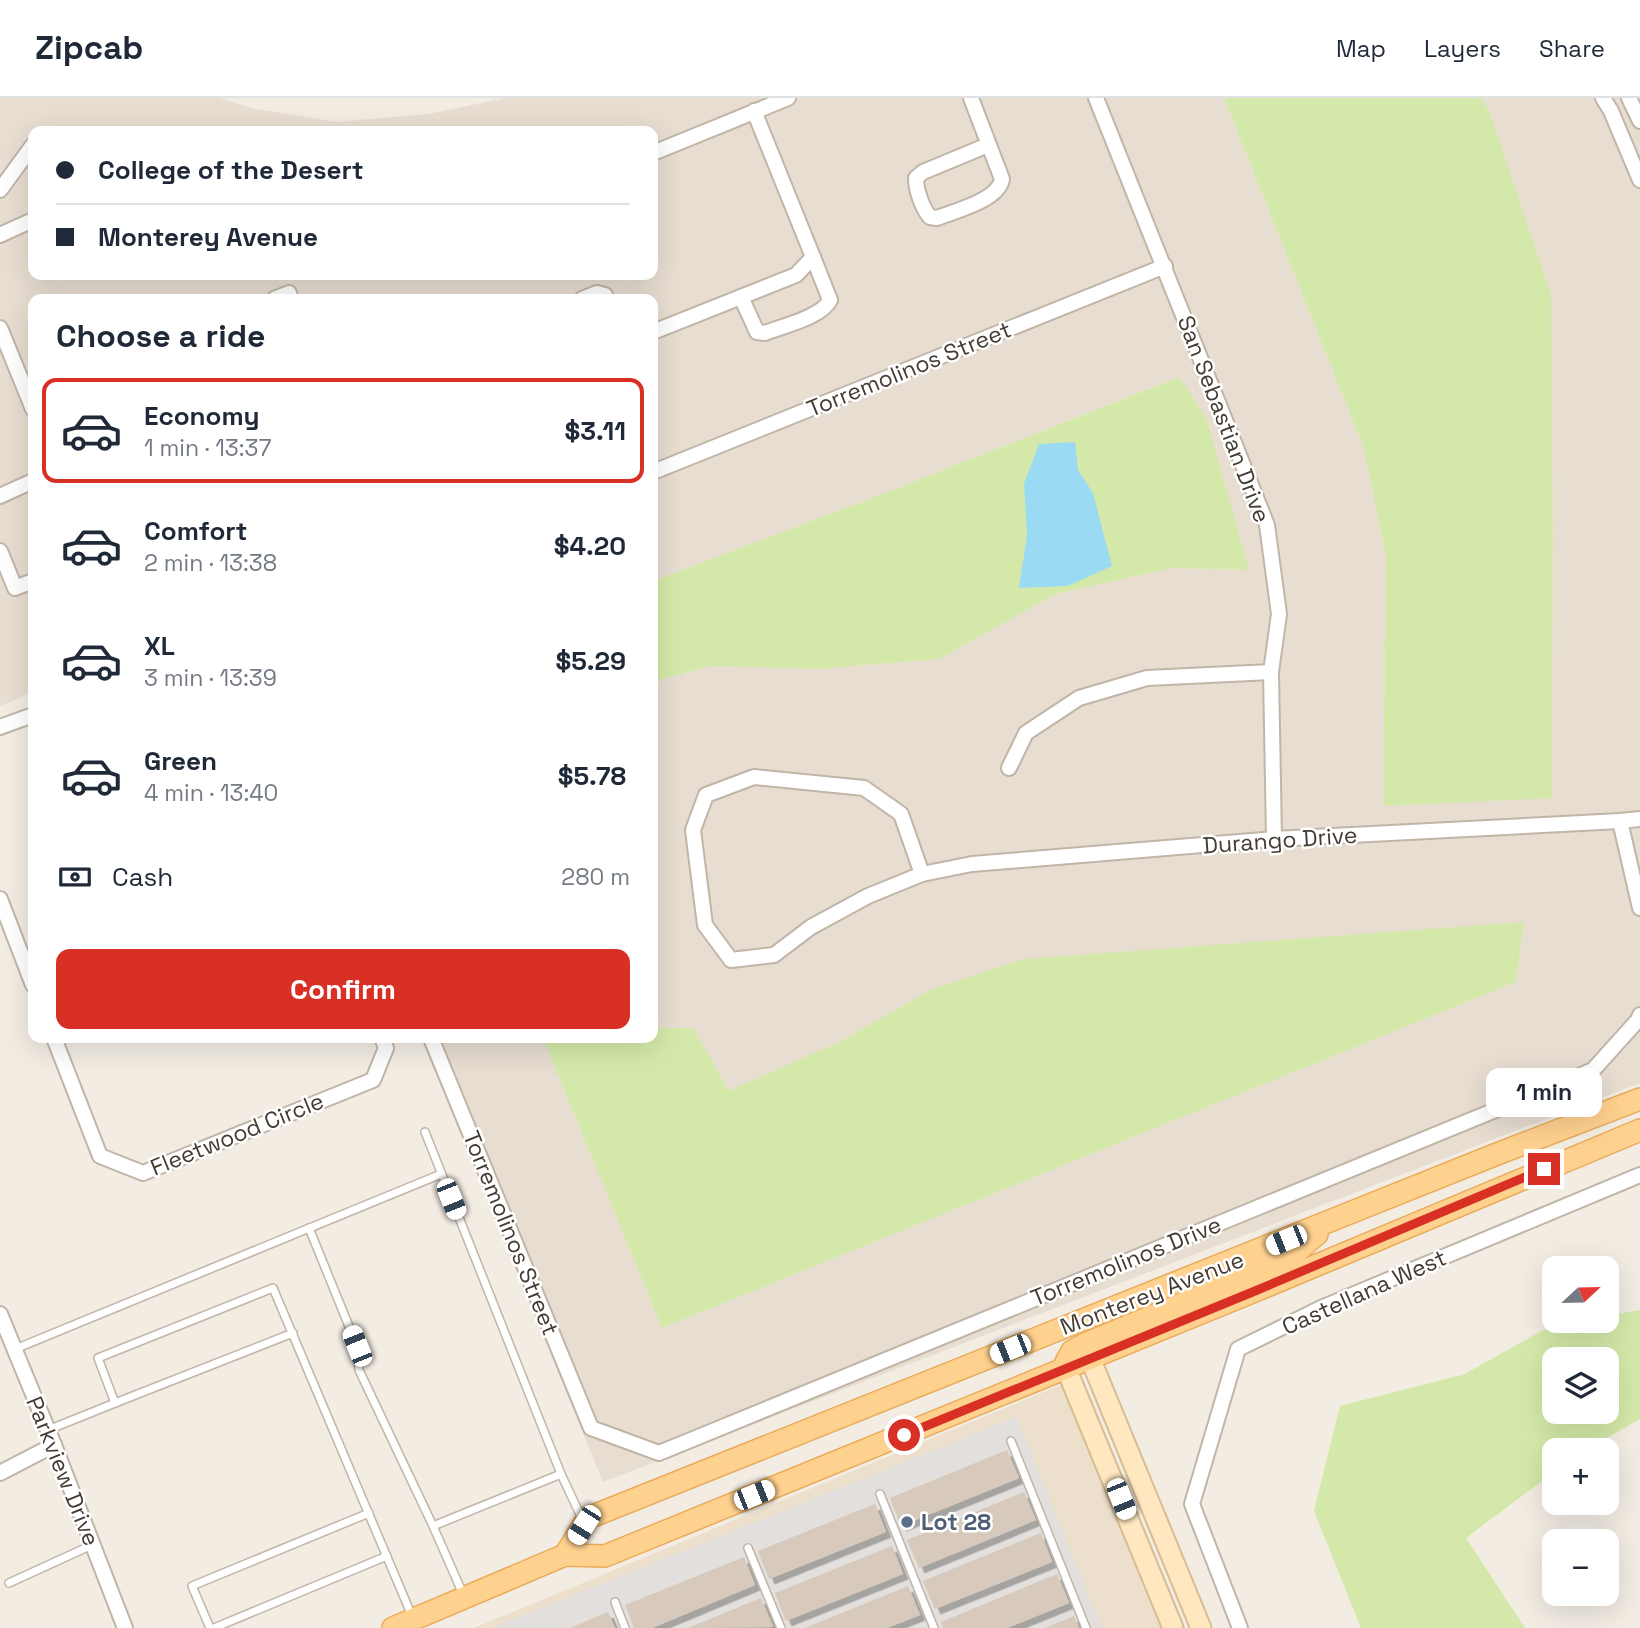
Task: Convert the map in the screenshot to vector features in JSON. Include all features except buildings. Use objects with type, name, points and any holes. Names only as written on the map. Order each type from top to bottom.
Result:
[{"type":"main road","name":"Monterey Avenue","points":[[565,1555],[588,1518],[1640,1099]]},
{"type":"main road","name":"Monterey Avenue","points":[[393,1628],[565,1555],[605,1556],[1640,1130]]},
{"type":"main road","points":[[1066,1368],[1066,1359],[1085,1343],[1259,1272],[1295,1253],[1331,1222]]},
{"type":"street","points":[[658,151],[788,98]]},
{"type":"street","points":[[971,98],[1002,179],[1001,187],[994,195],[937,218],[930,217],[916,186],[916,178],[923,172],[988,145]]},
{"type":"street","name":"San Sebastian Drive","points":[[1096,98],[1267,525],[1279,614],[1271,672],[1274,839]]},
{"type":"street","points":[[1603,98],[1640,180]]},
{"type":"street","points":[[1629,98],[1640,121]]},
{"type":"street","points":[[741,297],[757,332],[765,333],[816,314],[827,306],[830,300],[754,111]]},
{"type":"street","points":[[0,190],[28,152]]},
{"type":"street","points":[[0,234],[28,222]]},
{"type":"street","points":[[658,330],[796,275],[813,257]]},
{"type":"street","name":"Torremolinos Street","points":[[658,470],[1165,266]]},
{"type":"street","points":[[0,328],[28,397]]},
{"type":"street","points":[[0,496],[28,483]]},
{"type":"street","points":[[0,551],[15,588],[28,583]]},
{"type":"street","points":[[1009,768],[1026,733],[1079,698],[1147,678],[1271,672]]},
{"type":"street","points":[[0,727],[28,717]]},
{"type":"street","name":"Durango Drive","points":[[922,874],[901,814],[864,788],[754,778],[706,795],[693,830],[705,925],[731,960],[774,955],[811,927],[868,896],[922,874],[972,864],[1274,839],[1640,818]]},
{"type":"street","points":[[1620,821],[1640,908]]},
{"type":"street","points":[[0,899],[28,972]]},
{"type":"street","name":"Torremolinos Drive","points":[[591,1428],[659,1453],[1594,1070],[1640,1015]]},
{"type":"street","name":"Fleetwood Circle","points":[[56,1043],[100,1156],[143,1173],[373,1080],[386,1048],[384,1043]]},
{"type":"street","name":"Torremolinos Street","points":[[433,1043],[591,1428]]},
{"type":"street","name":"Castellana West","points":[[1240,1628],[1192,1504],[1238,1349],[1321,1308],[1640,1175]]},
{"type":"street","name":"Parkview Drive","points":[[0,1314],[125,1628]]},
{"type":"street","points":[[1090,1358],[1201,1628]]},
{"type":"street","points":[[1066,1368],[1173,1628]]},
{"type":"street","points":[[0,1473],[54,1445]]},
{"type":"lane","points":[[425,1132],[561,1474],[584,1525]]},
{"type":"lane","points":[[15,1349],[441,1174]]},
{"type":"lane","points":[[309,1228],[357,1346],[359,1370],[465,1598]]},
{"type":"lane","points":[[115,1403],[98,1358],[273,1287],[414,1619]]},
{"type":"lane","points":[[48,1430],[293,1333]]},
{"type":"lane","points":[[1011,1441],[1086,1628]]},
{"type":"lane","points":[[433,1526],[561,1474]]},
{"type":"lane","points":[[880,1494],[934,1628]]},
{"type":"lane","points":[[369,1513],[192,1586],[212,1628],[387,1556]]},
{"type":"lane","points":[[9,1583],[93,1545]]},
{"type":"lane","points":[[748,1548],[781,1628]]},
{"type":"lane","points":[[615,1602],[625,1628]]},
{"type":"shaded area","points":[[0,98],[219,98],[256,109],[337,122],[428,114],[506,98],[1224,98],[1363,446],[1386,555],[1383,806],[1551,294],[1490,112],[1481,98],[1640,98],[1640,1083],[603,1482],[423,1043],[545,1043],[662,1328],[1516,982],[1524,923],[932,989],[839,1042],[729,1092],[693,1028],[658,1028],[658,681],[710,666],[818,669],[939,659],[1056,594],[1172,568],[1249,570],[1178,377],[658,579],[658,294],[28,294],[28,694],[0,706]]},
{"type":"shaded area","name":"Lot 28","points":[[1063,1384],[1163,1628],[474,1628]]},
{"type":"shaded area","name":"Lot 28","points":[[1017,1417],[1102,1628],[491,1628]]},
{"type":"green space","points":[[1224,98],[1481,98],[1490,112],[1551,294],[1552,798],[1383,806],[1386,555],[1363,446]]},
{"type":"green space","points":[[1179,377],[1207,420],[1249,570],[1172,568],[1056,594],[939,659],[818,669],[710,666],[658,681],[658,579]]},
{"type":"green space","points":[[1524,922],[1516,982],[662,1328],[545,1043],[658,1043],[658,1028],[693,1028],[729,1091],[839,1042],[932,989],[1024,959]]},
{"type":"green space","points":[[1640,1310],[1640,1419],[1607,1438],[1542,1438],[1542,1481],[1466,1538],[1525,1628],[1361,1628],[1314,1511],[1340,1406],[1465,1374],[1542,1331],[1542,1334],[1619,1334],[1619,1314]]},
{"type":"water","points":[[1075,442],[1078,470],[1093,493],[1112,566],[1068,586],[1019,588],[1027,535],[1024,484],[1039,444]]},
{"type":"place","name":"Lot 28","points":[[907,1522]]},
{"type":"route","points":[[904,1435],[1544,1169]]}]
